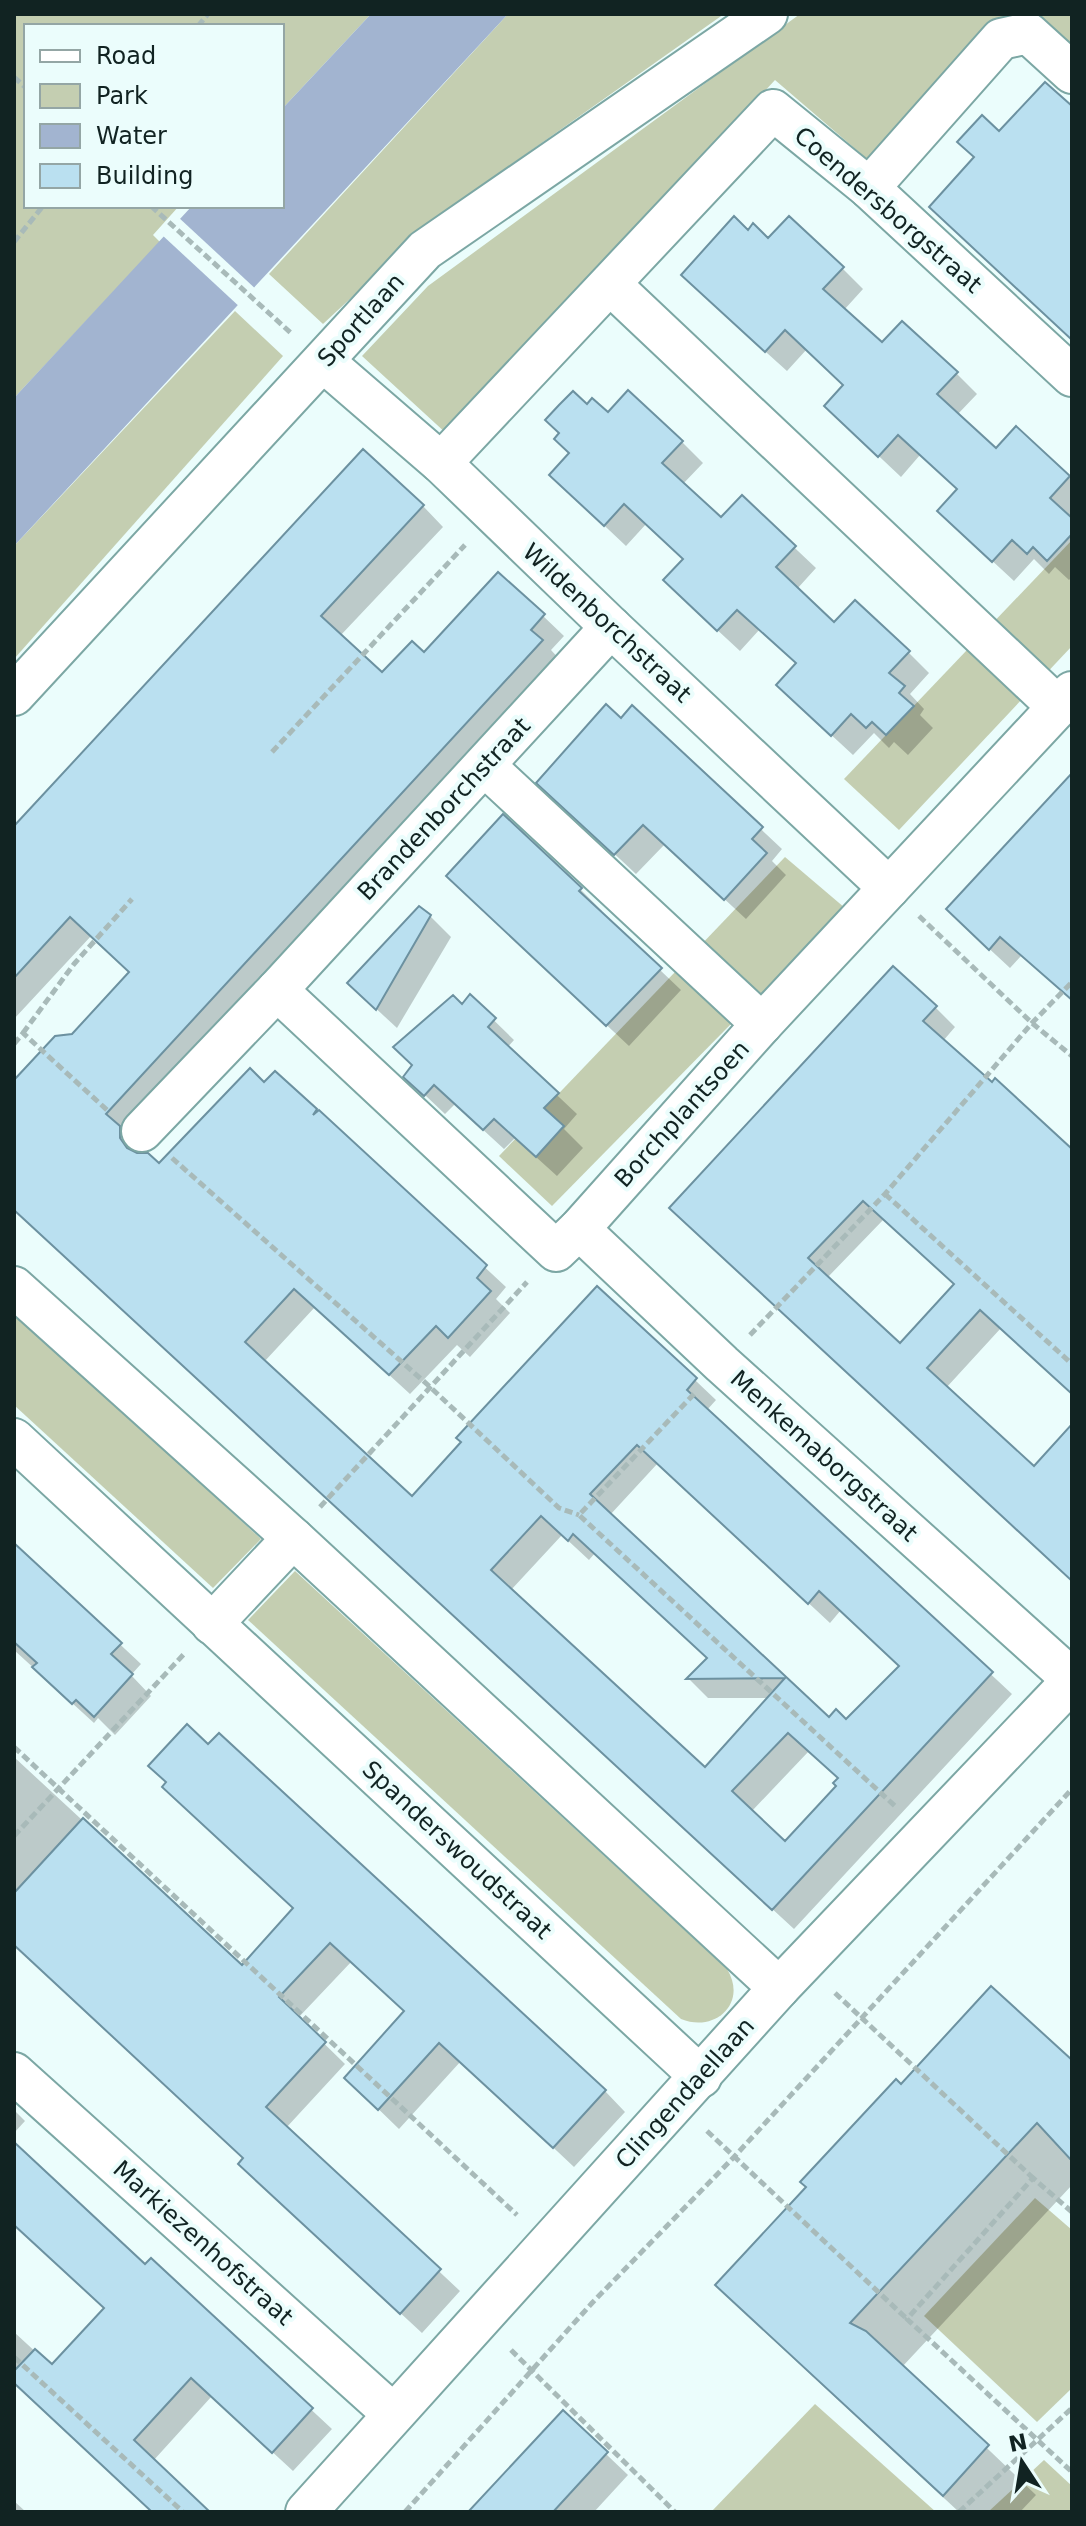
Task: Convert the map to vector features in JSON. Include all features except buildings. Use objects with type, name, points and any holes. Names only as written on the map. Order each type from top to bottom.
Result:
[{"type":"street","name":"Sportlaan","points":[[14,695],[425,250],[767,14]]},
{"type":"street","points":[[869,188],[1001,39],[1028,33],[1072,73]]},
{"type":"street","name":"Coendersborgstraat","points":[[441,463],[773,110],[869,188],[1072,376]]},
{"type":"street","points":[[610,284],[1065,700]]},
{"type":"street","name":"Wildenborchstraat","points":[[324,362],[441,463],[889,888]]},
{"type":"street","name":"Brandenborchstraat","points":[[142,1131],[277,990],[611,627]]},
{"type":"street","name":"Borchplantsoen","points":[[567,1240],[762,1024],[1065,700]]},
{"type":"street","points":[[485,766],[762,1024]]},
{"type":"street","points":[[277,990],[567,1240]]},
{"type":"street","name":"Menkemaborgstraat","points":[[567,1240],[734,1374],[1072,1680]]},
{"type":"street","points":[[14,1287],[293,1538],[791,1976]]},
{"type":"street","name":"Spanderswoudstraat","points":[[14,1439],[212,1624],[690,2089]]},
{"type":"street","points":[[212,1624],[293,1538]]},
{"type":"street","name":"Clingendaellaan","points":[[306,2512],[791,1976],[1072,1680]]},
{"type":"street","name":"Markiezenhofstraat","points":[[14,2073],[393,2414]]},
{"type":"path","points":[[14,242],[41,208]]},
{"type":"path","points":[[153,208],[270,315]]},
{"type":"path","points":[[272,752],[493,515]]},
{"type":"path","points":[[889,888],[1032,1023],[1072,1056]]},
{"type":"path","points":[[14,1044],[74,964],[132,899]]},
{"type":"path","points":[[23,1033],[122,1124],[142,1131],[429,1386],[559,1508],[579,1515]]},
{"type":"path","points":[[885,1194],[1072,1364]]},
{"type":"path","points":[[293,1538],[429,1386],[567,1240]]},
{"type":"path","points":[[14,1836],[212,1624]]},
{"type":"path","points":[[14,1747],[549,2244]]},
{"type":"path","points":[[405,2512],[592,2303],[734,2157],[1072,1789]]},
{"type":"path","points":[[791,1976],[861,2017],[1072,2212]]},
{"type":"path","points":[[690,2089],[734,2157],[1072,2472]]},
{"type":"path","points":[[907,2319],[1033,2178]]},
{"type":"path","points":[[481,2319],[675,2512]]},
{"type":"path","points":[[14,2357],[183,2512]]},
{"type":"path","points":[[959,2512],[1072,2408]]},
{"type":"green space","points":[[14,14],[371,14],[284,107],[284,24],[24,24],[24,208],[177,208],[153,235],[160,242],[14,398]]},
{"type":"green space","points":[[508,14],[724,14],[440,215],[323,324],[269,274]]},
{"type":"green space","points":[[800,14],[1072,14],[1072,44],[1044,24],[1023,16],[1002,18],[991,23],[867,159],[775,80],[448,435],[362,356],[428,286]]},
{"type":"green space","points":[[235,311],[283,356],[14,659],[14,546]]},
{"type":"green space","points":[[1072,540],[1072,646],[899,830],[844,779]]},
{"type":"green space","points":[[785,857],[845,908],[552,1206],[499,1156]]},
{"type":"green space","points":[[14,1312],[261,1539],[213,1588],[14,1405]]},
{"type":"green space","points":[[295,1571],[727,1969],[733,1993],[725,2012],[705,2022],[681,2019],[248,1620]]},
{"type":"green space","points":[[1035,2198],[1072,2230],[1072,2388],[1037,2422],[924,2316]]},
{"type":"green space","points":[[815,2404],[936,2512],[711,2512]]},
{"type":"green space","points":[[1044,2460],[1072,2486],[1072,2512],[988,2512]]},
{"type":"water","points":[[371,14],[508,14],[14,546],[14,398],[190,208],[284,208],[284,107]]},
{"type":"pier","points":[[177,216],[258,291],[242,309],[161,234]]}]
